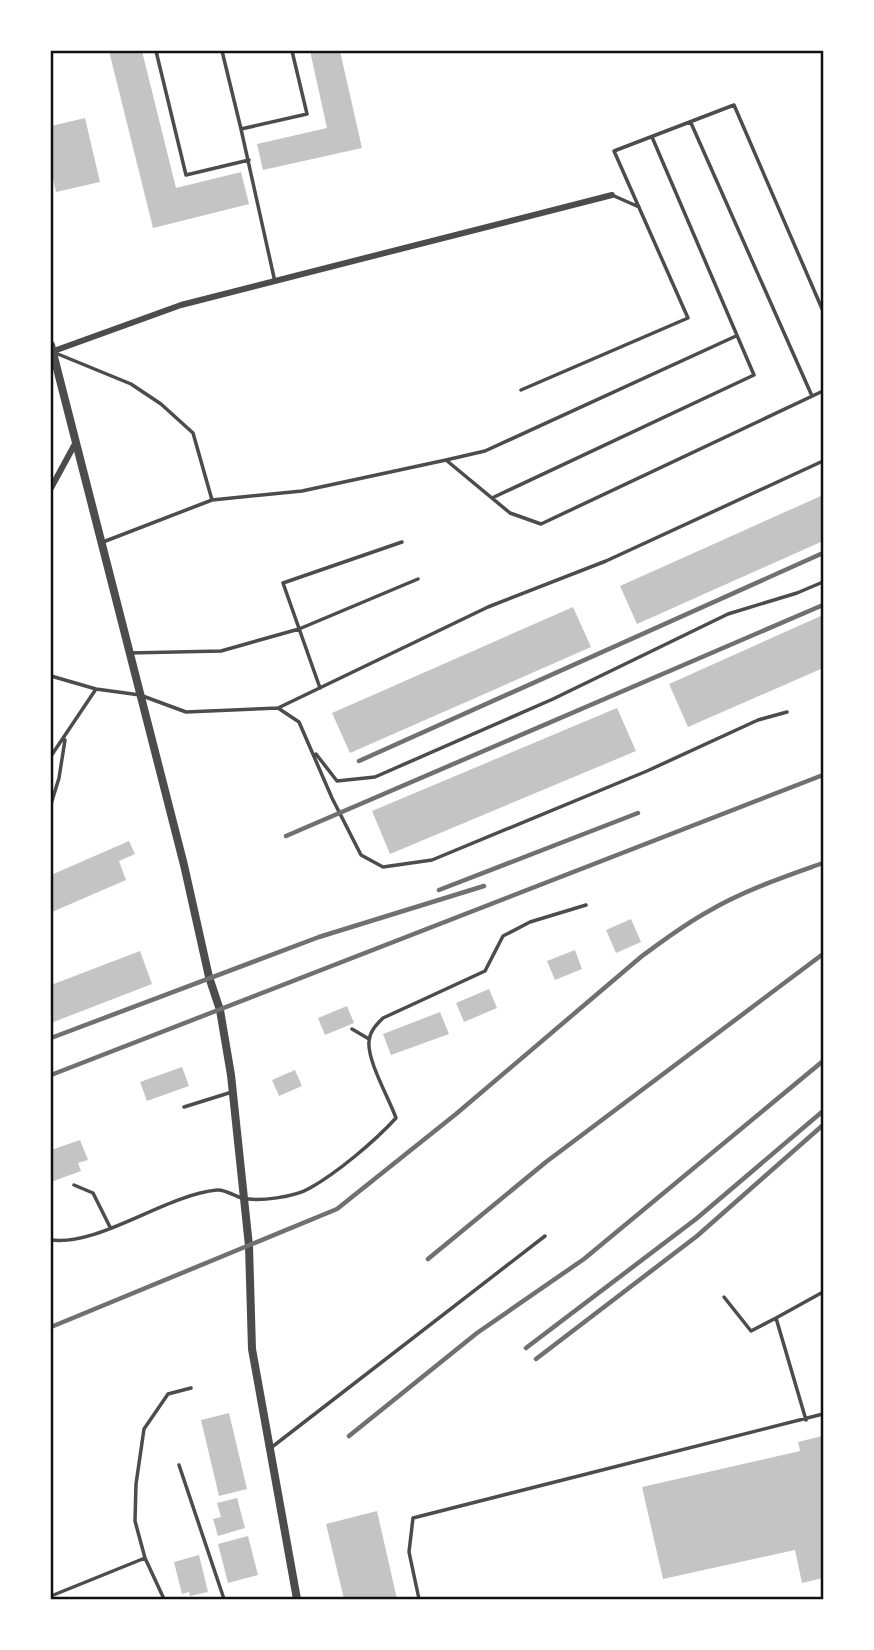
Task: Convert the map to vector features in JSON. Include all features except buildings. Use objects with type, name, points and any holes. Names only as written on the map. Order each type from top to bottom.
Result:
[{"type":"street","points":[[297,1599],[252,1349],[249,1246],[231,1076],[220,1010],[209,977],[184,865],[51,349],[181,305],[612,195]]},
{"type":"street","points":[[51,488],[76,442]]},
{"type":"lane","points":[[156,51],[186,175],[249,160]]},
{"type":"lane","points":[[222,51],[242,129],[275,283]]},
{"type":"lane","points":[[242,129],[307,114],[292,51]]},
{"type":"lane","points":[[521,390],[688,318],[614,151],[734,105],[823,311]]},
{"type":"lane","points":[[691,122],[812,396]]},
{"type":"lane","points":[[492,498],[754,375],[652,137]]},
{"type":"lane","points":[[612,195],[639,206]]},
{"type":"lane","points":[[101,542],[212,500],[302,491],[485,451],[737,336]]},
{"type":"lane","points":[[51,349],[131,384],[161,404],[193,433],[212,500]]},
{"type":"lane","points":[[446,460],[510,513],[541,524],[823,391]]},
{"type":"lane","points":[[51,676],[96,689],[140,695],[186,712],[278,708],[488,607],[606,561],[823,461]]},
{"type":"lane","points":[[320,688],[283,583],[402,542]]},
{"type":"lane","points":[[129,653],[221,651],[299,629],[418,579]]},
{"type":"lane","points":[[312,750],[337,781],[376,777],[553,699],[728,614],[797,593],[823,582]]},
{"type":"lane","points":[[51,756],[96,689]]},
{"type":"lane","points":[[278,708],[299,722],[332,798],[361,855],[383,867],[432,860],[647,771],[758,720],[787,712]]},
{"type":"lane","points":[[51,804],[59,778],[65,738]]},
{"type":"lane","points":[[51,1240],[76,1240],[160,1206],[220,1189],[244,1199],[285,1197],[309,1189],[377,1139],[397,1118],[370,1054],[369,1039],[372,1029],[383,1018],[485,971],[503,936],[530,922],[586,905]]},
{"type":"lane","points":[[352,1029],[369,1039]]},
{"type":"lane","points":[[184,1107],[232,1092]]},
{"type":"lane","points":[[74,1185],[93,1193],[110,1227]]},
{"type":"lane","points":[[269,1449],[545,1236]]},
{"type":"lane","points":[[724,1297],[751,1331],[823,1292]]},
{"type":"lane","points":[[776,1318],[806,1420]]},
{"type":"lane","points":[[164,1599],[145,1558],[135,1521],[136,1484],[144,1429],[168,1394],[191,1388]]},
{"type":"lane","points":[[419,1599],[409,1552],[413,1518],[823,1414]]},
{"type":"lane","points":[[179,1465],[224,1599]]},
{"type":"lane","points":[[51,1596],[145,1558]]},
{"type":"railway","points":[[359,761],[823,553]]},
{"type":"railway","points":[[286,836],[823,605]]},
{"type":"railway","points":[[51,1075],[823,775]]},
{"type":"railway","points":[[439,890],[638,813]]},
{"type":"railway","points":[[51,1327],[337,1209],[456,1114],[642,956],[667,938],[700,916],[737,897],[823,863]]},
{"type":"railway","points":[[51,1038],[319,937],[484,886]]},
{"type":"railway","points":[[428,1259],[546,1162],[823,954]]},
{"type":"railway","points":[[349,1436],[477,1333],[584,1259],[823,1061]]},
{"type":"railway","points":[[526,1348],[696,1219],[823,1111]]},
{"type":"railway","points":[[536,1359],[697,1236],[823,1125]]}]
